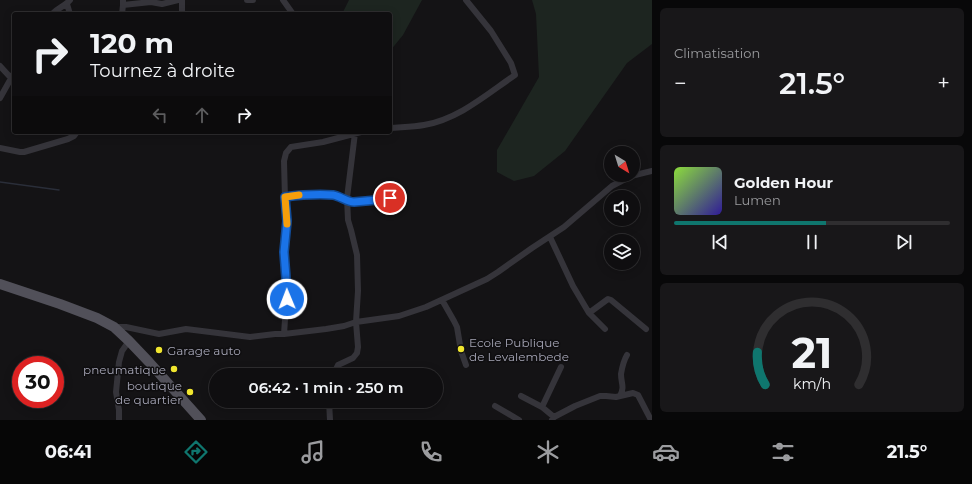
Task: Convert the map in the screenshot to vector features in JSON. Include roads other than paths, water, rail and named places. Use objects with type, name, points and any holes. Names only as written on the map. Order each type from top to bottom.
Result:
[{"type":"main road","points":[[0,284],[60,304],[97,318],[114,327],[129,341],[201,420]]},
{"type":"street","points":[[57,9],[61,0]]},
{"type":"street","points":[[123,3],[151,2],[162,4],[178,0]]},
{"type":"street","points":[[182,0],[182,12]]},
{"type":"street","points":[[247,0],[253,0]]},
{"type":"street","points":[[283,0],[292,12]]},
{"type":"street","points":[[392,128],[424,125],[455,115],[515,75],[511,63],[491,31],[466,0]]},
{"type":"street","points":[[54,12],[69,2],[70,12]]},
{"type":"street","points":[[0,66],[12,80],[0,98]]},
{"type":"street","points":[[0,148],[24,152],[68,139],[76,134]]},
{"type":"street","points":[[284,334],[287,291],[284,252],[287,221],[284,161],[286,153],[291,148],[354,134]]},
{"type":"street","points":[[336,368],[338,365],[352,358],[357,353],[358,347],[356,322],[358,291],[357,255],[348,220],[347,200],[358,134]]},
{"type":"street","points":[[114,327],[126,327],[158,334],[186,329],[250,337],[344,326],[356,322],[399,316],[426,307],[487,279],[532,248],[550,238],[612,186],[631,176],[652,171]]},
{"type":"street","points":[[285,197],[303,195],[334,195],[354,202],[386,199],[399,194]]},
{"type":"street","points":[[550,238],[588,313],[605,329]]},
{"type":"street","points":[[588,313],[608,299],[646,329]]},
{"type":"street","points":[[442,300],[457,327],[461,351],[466,365]]},
{"type":"street","points":[[119,420],[116,392],[119,362],[122,351],[129,341]]},
{"type":"street","points":[[620,396],[623,390],[621,373],[625,358],[627,356]]},
{"type":"street","points":[[542,407],[561,366]]},
{"type":"street","points":[[521,396],[542,407],[553,419],[575,406],[600,396],[616,397],[633,393],[638,395],[651,420]]},
{"type":"street","points":[[495,406],[519,420]]},
{"type":"street","points":[[329,408],[330,420]]},
{"type":"waterway","points":[[0,182],[59,190]]},
{"type":"place","name":"Ecole Publique de Levalembede","points":[[461,349]]},
{"type":"place","name":"Garage auto","points":[[159,350]]},
{"type":"place","name":"pneumatique","points":[[174,369]]},
{"type":"place","name":"boutique de quartier","points":[[190,392]]}]
